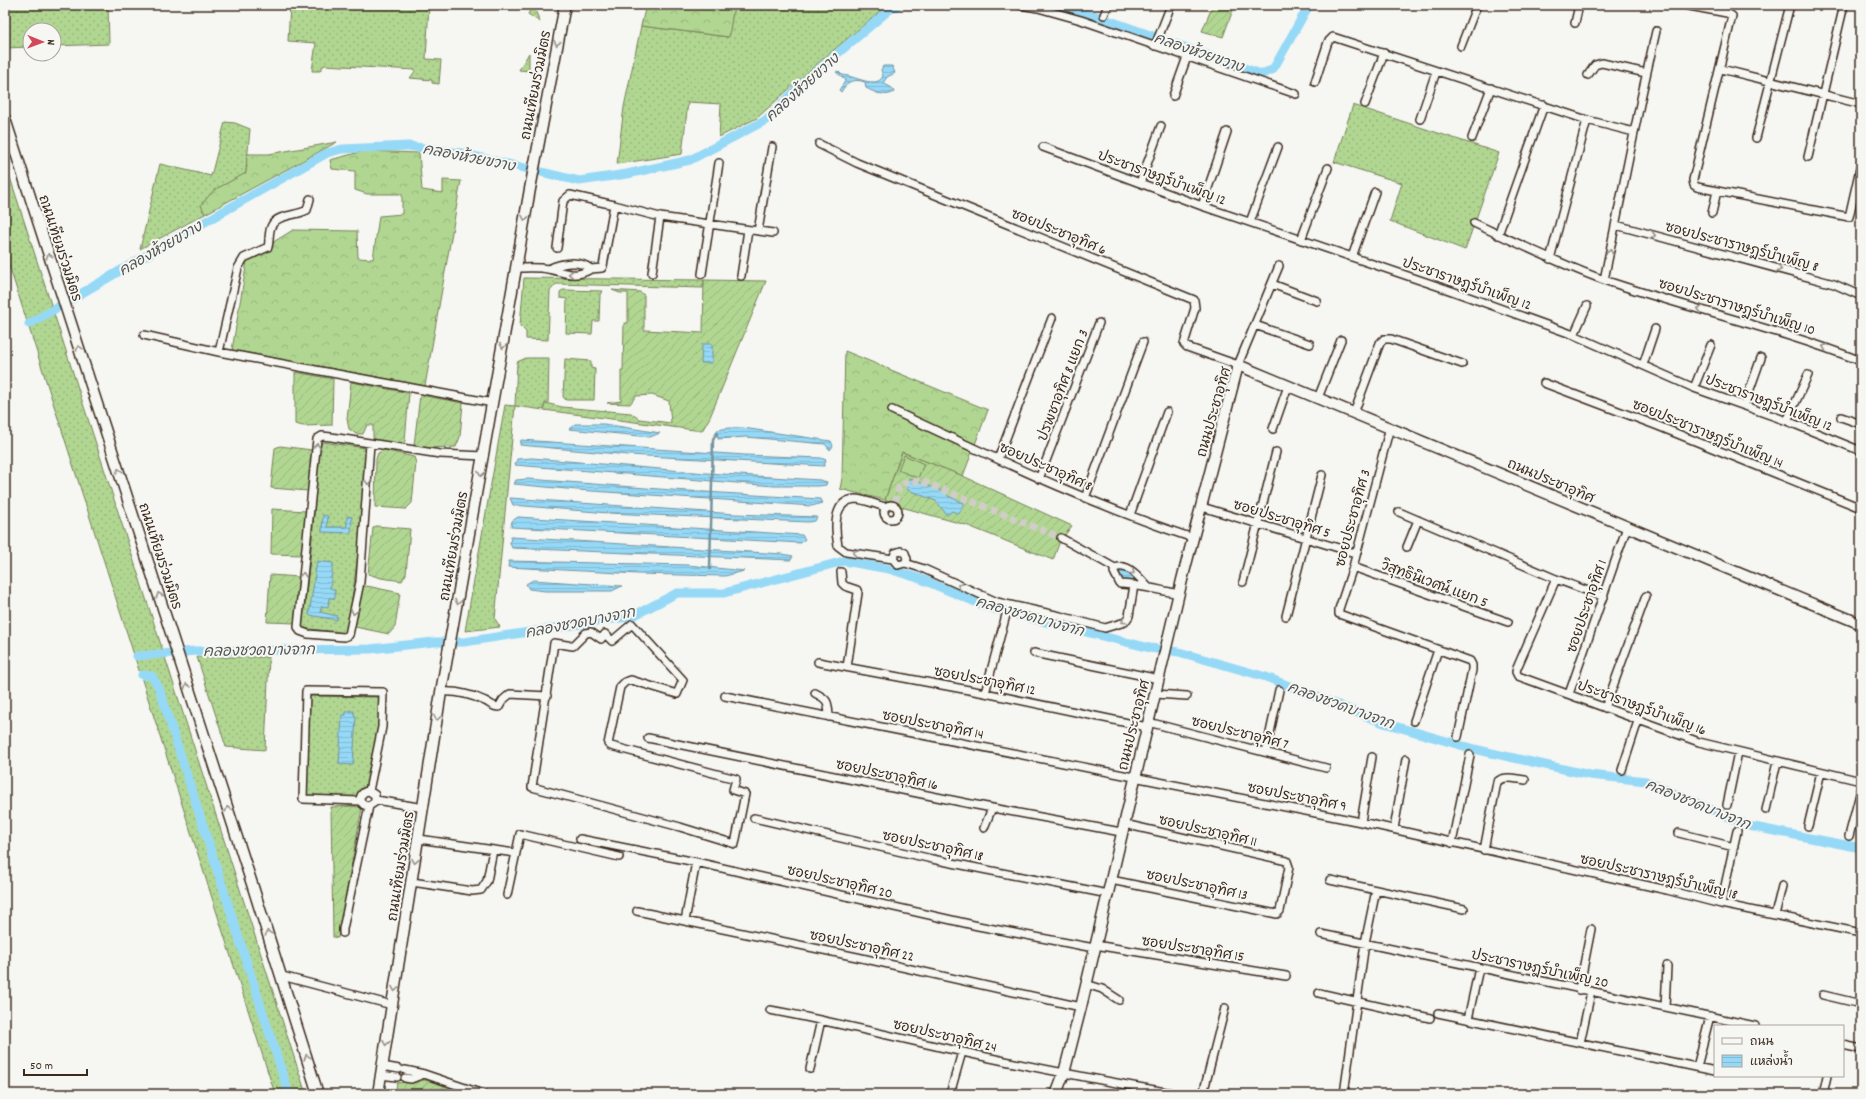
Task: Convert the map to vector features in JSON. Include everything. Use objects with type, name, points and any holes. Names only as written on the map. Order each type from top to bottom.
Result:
[{"type":"street","name":"ถนนเทียมร่วมมิตร","points":[[378,1094],[441,692],[484,456],[535,160],[565,5]]},
{"type":"street","points":[[1020,5],[1038,8],[1081,20],[1296,94]]},
{"type":"street","points":[[1104,15],[1108,5]]},
{"type":"street","points":[[1156,45],[1171,5]]},
{"type":"street","points":[[1461,46],[1477,5]]},
{"type":"street","points":[[1575,23],[1579,5]]},
{"type":"street","points":[[1684,5],[1732,16],[1721,69],[1693,180],[1697,187],[1849,217],[1861,164]]},
{"type":"street","points":[[1756,138],[1790,5]]},
{"type":"street","points":[[1808,157],[1844,5]]},
{"type":"street","points":[[1604,280],[1646,73],[1656,31]]},
{"type":"street","points":[[1315,82],[1328,42],[1333,37],[1384,53],[1436,72],[1544,105],[1587,120],[1634,132]]},
{"type":"street","points":[[1365,104],[1384,53]]},
{"type":"street","points":[[1173,96],[1187,57]]},
{"type":"street","points":[[1588,75],[1595,65],[1602,63],[1646,73]]},
{"type":"street","points":[[1721,69],[1770,80],[1861,104]]},
{"type":"street","points":[[1420,119],[1436,72]]},
{"type":"street","points":[[1472,138],[1490,88]]},
{"type":"street","points":[[1498,234],[1544,105]]},
{"type":"street","name":"ถนนเทียมร่วมมิตร","points":[[5,119],[282,976],[318,1094]]},
{"type":"street","points":[[1550,259],[1587,120]]},
{"type":"street","points":[[1140,183],[1161,126]]},
{"type":"street","points":[[1202,206],[1227,132]]},
{"type":"street","name":"ซอยประชาอุทิศ 6","points":[[819,144],[857,162],[1194,300],[1195,308],[1184,344],[1187,347],[1238,365]]},
{"type":"street","points":[[1250,222],[1278,146]]},
{"type":"street","points":[[758,231],[772,147]]},
{"type":"street","name":"ประชาราษฎร์บำเพ็ญ 12","points":[[1043,147],[1202,206],[1452,291],[1574,335],[1694,388],[1787,421],[1861,451]]},
{"type":"street","points":[[702,274],[719,163]]},
{"type":"street","points":[[1301,240],[1328,168]]},
{"type":"street","points":[[1712,213],[1717,191]]},
{"type":"street","points":[[1352,257],[1375,192]]},
{"type":"street","points":[[557,248],[563,201],[570,195],[660,217],[772,233]]},
{"type":"street","points":[[219,352],[238,268],[244,258],[268,247],[269,233],[272,224],[278,219],[300,214],[307,210],[310,199]]},
{"type":"street","points":[[516,268],[548,269],[562,263],[584,264],[591,269],[602,268],[614,205]]},
{"type":"street","points":[[652,273],[660,217]]},
{"type":"street","name":"ซอยประชาราษฎร์บำเพ็ญ 10","points":[[1474,223],[1550,259],[1604,280],[1814,342],[1861,360]]},
{"type":"street","name":"ซอยประชาราษฎร์บำเพ็ญ 8","points":[[1616,224],[1834,284],[1861,296]]},
{"type":"street","points":[[741,276],[748,230]]},
{"type":"street","points":[[1238,365],[1256,325],[1279,266]]},
{"type":"street","points":[[1272,284],[1317,301]]},
{"type":"street","points":[[1574,335],[1587,306]]},
{"type":"street","points":[[998,459],[1052,318]]},
{"type":"street","name":"ปรพชาอุทิศ 8 แยก 3","points":[[1039,479],[1099,323]]},
{"type":"street","points":[[1256,325],[1310,344]]},
{"type":"street","points":[[1643,365],[1654,330]]},
{"type":"street","points":[[144,335],[219,352],[493,403]]},
{"type":"street","points":[[1354,413],[1380,343],[1384,339],[1391,339],[1462,364]]},
{"type":"street","points":[[1318,398],[1341,340]]},
{"type":"street","points":[[1085,498],[1143,342]]},
{"type":"street","points":[[1694,388],[1711,345]]},
{"type":"street","points":[[1744,406],[1761,358]]},
{"type":"street","name":"ถนนประชาอุทิศ","points":[[1056,1094],[1064,1073],[1193,538],[1238,365],[1861,624]]},
{"type":"street","points":[[1787,421],[1808,375]]},
{"type":"street","name":"ซอยประชาราษฎร์บำเพ็ญ 14","points":[[1544,383],[1658,426],[1861,508]]},
{"type":"street","points":[[1273,429],[1288,386]]},
{"type":"street","name":"ซอยประชาอุทิศ 8","points":[[892,410],[1039,479],[1085,498],[1193,538]]},
{"type":"street","points":[[1130,515],[1167,412]]},
{"type":"street","points":[[1841,417],[1861,424]]},
{"type":"street","name":"ซอยประชาอุทิศ 3","points":[[1390,427],[1355,553],[1353,567],[1339,609],[1339,614],[1438,650]]},
{"type":"street","points":[[370,444],[360,582],[349,635],[344,637],[308,634],[300,631],[298,627],[317,439],[322,436],[440,454],[484,456]]},
{"type":"street","points":[[1243,582],[1276,452]]},
{"type":"street","points":[[1286,616],[1307,540],[1322,475]]},
{"type":"street","points":[[886,507],[884,511],[885,516],[891,519],[896,518],[898,514],[895,504],[886,507],[855,499],[844,502],[838,510],[836,535],[838,546],[846,552],[893,559],[898,565],[905,563],[924,569],[997,602],[1060,616],[1104,628],[1125,622],[1130,616],[1134,585]]},
{"type":"street","name":"ซอยประชาอุทิศ 5","points":[[1202,507],[1307,540],[1355,553]]},
{"type":"street","points":[[1399,512],[1556,579],[1604,597]]},
{"type":"street","points":[[1407,547],[1418,520]]},
{"type":"street","name":"ซอยประชาอุทิศ 1","points":[[1569,694],[1604,597],[1627,527]]},
{"type":"street","points":[[1061,538],[1115,568],[1120,566],[1127,567],[1149,588]]},
{"type":"street","points":[[893,559],[895,553],[899,551],[903,552],[907,557],[905,563]]},
{"type":"street","name":"วิสุทธินิเวศน์ แยก 5","points":[[1353,567],[1508,622]]},
{"type":"street","points":[[1115,568],[1114,572],[1120,584],[1134,585],[1180,594]]},
{"type":"street","points":[[841,572],[842,583],[857,590],[858,593],[847,667]]},
{"type":"street","name":"ประชาราษฎร์บำเพ็ญ 16","points":[[1556,579],[1516,672],[1518,676],[1699,742],[1861,781]]},
{"type":"street","points":[[1605,708],[1646,596]]},
{"type":"street","points":[[985,693],[1006,615]]},
{"type":"street","points":[[632,624],[682,680],[677,694],[631,680],[622,684],[620,687],[608,744],[736,779],[733,790],[745,794],[735,844],[680,827],[532,787],[547,696],[554,643],[573,646],[586,633],[591,632],[601,639],[605,634],[612,641],[632,624]]},
{"type":"street","points":[[1414,721],[1438,650],[1470,661],[1472,670],[1458,737]]},
{"type":"street","points":[[1034,653],[1159,679]]},
{"type":"street","name":"ซอยประชาอุทิศ 12","points":[[818,662],[1148,725]]},
{"type":"street","points":[[1266,752],[1279,690]]},
{"type":"street","points":[[369,791],[382,727],[383,692],[306,691],[303,799],[360,801],[364,805],[369,806]]},
{"type":"street","points":[[441,692],[453,692],[484,701],[496,707],[501,704],[510,694],[547,696]]},
{"type":"street","points":[[815,693],[825,698],[828,702],[829,717]]},
{"type":"street","points":[[1155,694],[1187,696]]},
{"type":"street","name":"ซอยประชาอุทิศ 14","points":[[725,696],[1135,777]]},
{"type":"street","points":[[1622,770],[1638,721]]},
{"type":"street","name":"ซอยประชาอุทิศ 7","points":[[1148,725],[1266,752],[1326,768]]},
{"type":"street","name":"ซอยประชาอุทิศ 16","points":[[648,738],[992,808],[1122,828]]},
{"type":"street","points":[[1727,805],[1738,752]]},
{"type":"street","points":[[1452,843],[1470,755]]},
{"type":"street","points":[[1361,822],[1372,757]]},
{"type":"street","points":[[1394,829],[1406,759]]},
{"type":"street","points":[[1766,810],[1777,762]]},
{"type":"street","points":[[1808,826],[1821,772]]},
{"type":"street","name":"ซอยประชาอุทิศ 9","points":[[1135,777],[1361,822],[1452,843]]},
{"type":"street","points":[[1484,850],[1497,782],[1500,778],[1525,780]]},
{"type":"street","points":[[1849,836],[1861,790]]},
{"type":"street","points":[[360,801],[362,793],[369,791],[374,793],[376,800]]},
{"type":"street","points":[[376,800],[424,808]]},
{"type":"street","points":[[343,933],[369,806],[376,800]]},
{"type":"street","points":[[984,828],[992,808]]},
{"type":"street","name":"ซอยประชาอุทิศ 18","points":[[754,818],[932,860],[1108,894]]},
{"type":"street","name":"ซอยประชาอุทิศ 11","points":[[1122,828],[1287,861],[1289,866],[1280,911],[1277,914]]},
{"type":"street","points":[[1721,904],[1737,831]]},
{"type":"street","points":[[1679,833],[1734,847]]},
{"type":"street","points":[[507,895],[520,834],[619,857]]},
{"type":"street","points":[[419,839],[515,853]]},
{"type":"street","name":"ซอยประชาอุทิศ 20","points":[[580,839],[696,862],[978,926],[1095,946]]},
{"type":"street","name":"ซอยประชาราษฎร์บำเพ็ญ 18","points":[[1452,843],[1667,890],[1721,904],[1861,933]]},
{"type":"street","points":[[412,882],[472,891],[481,890],[487,881],[493,850]]},
{"type":"street","points":[[685,921],[696,862]]},
{"type":"street","name":"ซอยประชาอุทิศ 13","points":[[1111,880],[1277,914]]},
{"type":"street","points":[[1330,880],[1464,909]]},
{"type":"street","points":[[1775,915],[1782,886]]},
{"type":"street","points":[[1344,1094],[1365,943],[1376,890]]},
{"type":"street","name":"ซอยประชาอุทิศ 22","points":[[637,911],[857,956],[1080,1008]]},
{"type":"street","points":[[1579,990],[1591,930]]},
{"type":"street","name":"ประชาราษฎร์บำเพ็ญ 20","points":[[1321,934],[1579,990],[1750,1025]]},
{"type":"street","name":"ซอยประชาอุทิศ 15","points":[[1095,946],[1286,976]]},
{"type":"street","points":[[1665,1007],[1667,966]]},
{"type":"street","points":[[1468,1019],[1479,968]]},
{"type":"street","points":[[282,976],[392,1005]]},
{"type":"street","points":[[1086,984],[1102,989],[1119,1000]]},
{"type":"street","points":[[1319,992],[1356,1002],[1430,1018]]},
{"type":"street","points":[[1580,1043],[1591,992]]},
{"type":"street","points":[[1823,995],[1861,1004]]},
{"type":"street","points":[[1203,1094],[1224,1008]]},
{"type":"street","name":"ซอยประชาอุทิศ 24","points":[[770,1010],[962,1052],[1177,1094]]},
{"type":"street","points":[[1438,1013],[1714,1071]]},
{"type":"street","points":[[1697,1067],[1710,1016]]},
{"type":"street","points":[[810,1069],[821,1020]]},
{"type":"street","points":[[1844,1046],[1861,1050]]},
{"type":"street","points":[[950,1094],[962,1052]]},
{"type":"street","points":[[381,1070],[402,1069],[424,1074],[472,1092],[483,1094]]},
{"type":"street","points":[[381,1070],[397,1077]]},
{"type":"street","points":[[405,1078],[411,1079],[424,1074]]},
{"type":"street","points":[[1823,1094],[1827,1077]]},
{"type":"green space","points":[[5,5],[108,5],[109,44],[62,46],[62,22],[22,22],[22,47],[5,48]]},
{"type":"green space","points":[[290,5],[429,5],[426,59],[441,60],[439,84],[432,83],[432,80],[410,78],[416,70],[324,65],[320,71],[312,71],[316,43],[288,41]]},
{"type":"green space","points":[[533,5],[540,22],[528,14]]},
{"type":"green space","points":[[646,5],[734,5],[729,37],[641,26]]},
{"type":"green space","points":[[734,5],[888,5],[818,63],[757,118],[719,137],[721,104],[688,102],[682,154],[617,164],[624,107],[641,26],[728,37]]},
{"type":"green space","points":[[1213,5],[1229,5],[1234,7],[1223,37],[1202,31]]},
{"type":"green space","points":[[529,53],[529,71],[519,70]]},
{"type":"green space","points":[[1353,105],[1499,153],[1465,250],[1390,221],[1402,183],[1334,162]]},
{"type":"green space","points":[[225,122],[235,123],[250,129],[246,173],[201,205],[205,214],[140,249],[160,164],[211,176]]},
{"type":"green space","points":[[337,142],[205,214],[201,205],[214,190],[246,173],[247,154],[269,154]]},
{"type":"green space","points":[[364,151],[419,153],[422,190],[443,193],[443,180],[461,181],[425,386],[232,350],[247,261],[267,252],[275,241],[293,230],[357,231],[358,258],[373,259],[379,216],[402,214],[402,194],[367,194],[355,190],[355,171],[332,169],[330,160]]},
{"type":"green space","points":[[5,162],[306,1094],[275,1094],[5,253]]},
{"type":"green space","points":[[524,278],[704,280],[703,288],[556,284],[550,291],[548,340],[526,339],[526,332],[520,326]]},
{"type":"green space","points":[[704,280],[766,281],[710,417],[702,431],[544,410],[545,403],[562,407],[631,413],[639,419],[671,423],[669,401],[652,395],[636,396],[630,404],[607,403],[621,401],[624,323],[628,323],[628,293],[620,293],[612,290],[640,292],[644,295],[644,330],[703,333]]},
{"type":"green space","points":[[563,290],[603,291],[600,294],[599,321],[593,321],[592,334],[566,333],[567,299],[560,298],[560,292]]},
{"type":"green space","points":[[845,351],[988,410],[963,476],[902,452],[885,500],[840,489],[842,478]]},
{"type":"green space","points":[[526,358],[549,358],[548,404],[545,404],[544,410],[515,406],[517,362]]},
{"type":"green space","points":[[565,359],[591,361],[591,368],[595,369],[594,400],[566,400],[563,397]]},
{"type":"green space","points":[[295,372],[333,379],[332,425],[303,426],[295,424]]},
{"type":"green space","points":[[351,382],[409,393],[405,441],[402,445],[380,442],[373,437],[373,425],[367,425],[363,434],[356,434],[349,429],[347,419]]},
{"type":"green space","points":[[420,395],[463,403],[460,437],[456,447],[424,448],[414,445]]},
{"type":"green space","points":[[505,405],[515,406],[495,619],[500,627],[465,631]]},
{"type":"green space","points":[[322,442],[366,448],[361,531],[348,629],[345,633],[302,628],[311,551],[319,450]]},
{"type":"green space","points":[[280,446],[312,450],[308,491],[271,488],[275,448]]},
{"type":"green space","points":[[384,450],[414,457],[416,463],[412,503],[406,509],[375,507],[376,459],[378,453]]},
{"type":"green space","points":[[902,452],[963,476],[1072,526],[1060,541],[1053,560],[966,525],[905,508],[885,500]]},
{"type":"green space","points":[[904,455],[924,464],[918,478],[898,470]]},
{"type":"green space","points":[[272,509],[306,511],[302,555],[271,554]]},
{"type":"green space","points":[[376,526],[410,529],[406,574],[402,581],[381,578],[368,574],[373,528]]},
{"type":"green space","points":[[270,575],[300,577],[296,623],[267,622]]},
{"type":"green space","points":[[367,586],[400,593],[395,627],[389,634],[355,627],[362,587]]},
{"type":"green space","points":[[197,657],[269,657],[265,750],[226,747]]},
{"type":"green space","points":[[309,696],[379,697],[379,720],[369,787],[357,798],[307,797],[305,794]]},
{"type":"green space","points":[[353,806],[362,808],[338,938],[333,937],[331,807]]},
{"type":"green space","points":[[425,1080],[466,1091],[465,1094],[395,1094],[397,1083]]},
{"type":"water","points":[[883,66],[892,66],[895,73],[887,77],[883,83],[892,88],[894,92],[891,94],[880,94],[872,91],[866,88],[865,82],[857,80],[848,83],[841,92],[839,90],[846,80],[836,72],[838,71],[842,75],[864,81],[876,82],[883,76],[881,70]]},
{"type":"water","points":[[702,344],[712,344],[712,363],[701,363]]},
{"type":"water","points":[[575,424],[604,424],[660,433],[650,437],[569,429]]},
{"type":"water","points":[[743,428],[831,441],[833,446],[830,450],[825,444],[746,437],[718,439],[717,430]]},
{"type":"water","points":[[521,440],[745,455],[821,458],[826,460],[824,466],[629,455],[520,445]]},
{"type":"water","points":[[532,458],[706,473],[820,480],[827,482],[826,485],[819,486],[774,486],[515,465],[517,459]]},
{"type":"water","points":[[909,478],[946,493],[948,496],[964,503],[959,514],[952,511],[947,515],[936,501],[906,489]]},
{"type":"water","points":[[528,479],[820,499],[822,503],[812,506],[577,490],[514,484],[516,480]]},
{"type":"water","points":[[510,498],[735,514],[817,517],[815,521],[808,522],[608,513],[513,505]]},
{"type":"water","points":[[323,515],[328,516],[327,527],[347,527],[347,516],[352,517],[351,533],[322,532]]},
{"type":"water","points":[[518,517],[802,535],[805,539],[801,543],[511,527],[512,521]]},
{"type":"water","points":[[511,537],[782,554],[793,556],[791,560],[512,548],[510,543]]},
{"type":"water","points":[[317,561],[333,563],[330,588],[335,590],[335,598],[329,598],[328,607],[322,606],[320,612],[337,616],[337,620],[309,615]]},
{"type":"water","points":[[509,561],[688,565],[744,571],[725,576],[638,574],[508,567]]},
{"type":"water","points":[[1121,569],[1135,578],[1133,581],[1122,580],[1118,572]]},
{"type":"water","points":[[533,580],[622,586],[612,591],[545,591],[529,589],[526,584]]},
{"type":"water","points":[[346,711],[354,711],[354,716],[356,716],[353,765],[339,764],[342,715],[346,715]]},
{"type":"waterway","name":"คลองห้วยขวาง","points":[[29,324],[171,241],[327,153],[342,149],[408,146],[461,153],[579,181],[627,174],[690,160],[766,120],[805,81],[889,10],[898,5]]},
{"type":"waterway","name":"คลองห้วยขวาง","points":[[1054,5],[1093,15],[1261,74],[1272,70],[1275,66],[1309,5]]},
{"type":"waterway","points":[[710,569],[713,439],[717,433]]},
{"type":"waterway","name":"คลองชวดบางจาก","points":[[137,656],[196,651],[370,649],[434,642],[464,642],[633,616],[677,593],[724,593],[844,561],[889,569],[921,579],[990,608],[1150,648],[1179,652],[1266,677],[1384,723],[1474,749],[1590,775],[1646,781],[1749,826],[1861,848]]},
{"type":"waterway","points":[[142,675],[152,676],[159,688],[289,1094]]},
{"type":"tunnel","points":[[895,503],[899,487],[909,481],[922,481],[1061,538]]}]
